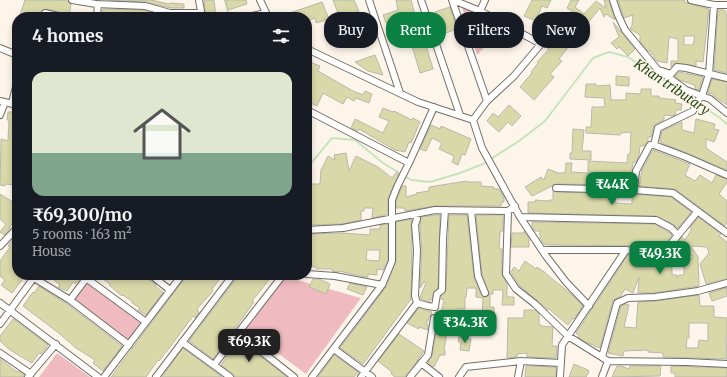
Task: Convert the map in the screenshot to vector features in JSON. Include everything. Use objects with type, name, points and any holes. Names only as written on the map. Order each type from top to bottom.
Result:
[{"type":"street","points":[[72,0],[98,4],[145,6],[166,12]]},
{"type":"street","points":[[199,0],[201,12]]},
{"type":"street","points":[[260,0],[265,12]]},
{"type":"street","points":[[369,0],[400,93]]},
{"type":"street","points":[[420,0],[460,116]]},
{"type":"street","points":[[452,0],[480,11],[541,44],[514,76],[487,101],[473,120]]},
{"type":"street","points":[[452,0],[487,101]]},
{"type":"street","points":[[480,11],[485,0]]},
{"type":"street","points":[[613,0],[625,30],[657,69],[686,90],[701,98],[710,99],[727,113]]},
{"type":"street","points":[[691,0],[714,5],[727,5]]},
{"type":"street","points":[[97,12],[98,4]]},
{"type":"street","points":[[654,145],[658,128],[693,111],[701,98],[709,74],[714,5]]},
{"type":"street","points":[[0,48],[12,53]]},
{"type":"street","points":[[312,51],[418,102],[473,120]]},
{"type":"street","points":[[657,69],[671,74],[678,67],[686,68],[727,78]]},
{"type":"street","points":[[0,115],[8,103]]},
{"type":"street","points":[[312,377],[382,285],[392,261],[392,200],[434,107]]},
{"type":"street","points":[[312,113],[408,165]]},
{"type":"street","points":[[473,120],[482,148],[520,217],[566,282],[589,306]]},
{"type":"street","points":[[634,190],[636,171],[650,145],[654,145],[686,157],[727,176]]},
{"type":"street","points":[[556,188],[634,190],[673,193],[727,232]]},
{"type":"street","points":[[312,230],[343,228],[435,210],[508,211],[515,206]]},
{"type":"street","points":[[417,303],[435,307],[437,294],[442,290],[445,210]]},
{"type":"street","points":[[471,211],[478,276],[484,293]]},
{"type":"street","points":[[508,211],[506,274],[516,289],[535,304],[568,336],[608,361],[727,364]]},
{"type":"street","points":[[542,250],[666,251],[698,212]]},
{"type":"street","points":[[416,214],[415,225],[417,256],[415,296],[417,303]]},
{"type":"street","points":[[520,217],[656,220],[671,228],[678,235]]},
{"type":"street","points":[[0,245],[12,233]]},
{"type":"street","points":[[560,377],[562,345],[626,250]]},
{"type":"street","points":[[312,274],[335,276],[382,285]]},
{"type":"street","points":[[0,324],[32,280]]},
{"type":"street","points":[[41,280],[70,300],[129,345]]},
{"type":"street","points":[[70,300],[85,280]]},
{"type":"street","points":[[91,280],[146,322]]},
{"type":"street","points":[[158,280],[170,290]]},
{"type":"street","points":[[104,377],[178,280]]},
{"type":"street","points":[[160,376],[182,342],[228,280]]},
{"type":"street","points":[[214,365],[279,280]]},
{"type":"street","points":[[602,357],[617,303],[628,298],[655,297],[698,291],[727,283]]},
{"type":"street","points":[[0,303],[98,377]]},
{"type":"street","points":[[363,374],[417,303]]},
{"type":"street","points":[[410,377],[428,355],[434,318]]},
{"type":"street","points":[[238,333],[294,377]]},
{"type":"street","points":[[182,342],[230,377]]},
{"type":"street","points":[[0,353],[30,375],[56,344]]},
{"type":"street","points":[[334,349],[363,374],[372,377]]},
{"type":"street","points":[[459,377],[466,367],[521,361],[561,363]]},
{"type":"street","points":[[518,377],[521,361]]},
{"type":"street","points":[[602,377],[608,361]]},
{"type":"street","points":[[421,363],[439,377]]},
{"type":"shaded area","points":[[461,1],[486,12],[464,12]]},
{"type":"shaded area","points":[[475,48],[484,48],[478,54]]},
{"type":"shaded area","points":[[90,280],[92,280],[143,320],[127,342],[74,301]]},
{"type":"shaded area","points":[[284,280],[297,280],[361,298],[306,374],[244,328]]},
{"type":"shaded area","points":[[57,353],[90,377],[39,377]]},
{"type":"building","points":[[25,0],[60,0],[68,1],[71,4],[70,12],[59,12],[46,9],[41,12],[21,12]]},
{"type":"building","points":[[108,0],[151,0],[169,4],[184,4],[184,8],[171,8],[145,2]]},
{"type":"building","points":[[204,0],[214,0],[215,12],[205,12]]},
{"type":"building","points":[[225,0],[246,0],[247,4],[228,10]]},
{"type":"building","points":[[333,0],[354,0],[359,11],[356,12],[338,12]]},
{"type":"building","points":[[396,0],[411,0],[414,12],[392,12],[398,10]]},
{"type":"building","points":[[532,0],[551,0],[547,8],[542,6],[540,12],[532,12],[532,19],[524,16]]},
{"type":"building","points":[[571,0],[579,0],[575,7],[581,12],[573,12],[567,8]]},
{"type":"building","points":[[604,0],[609,0],[615,20],[606,14],[604,17],[600,8],[590,20],[590,12],[586,12],[596,1],[606,8]]},
{"type":"building","points":[[618,0],[685,0],[684,2],[709,9],[703,62],[696,61],[696,66],[676,63],[671,67],[671,61],[678,61],[678,39],[669,37],[667,63],[657,61],[654,58],[654,55],[651,54],[651,51],[648,51],[640,42],[640,35],[630,29],[633,15],[624,18]],"holes":[[[684,36],[695,36],[693,45],[684,45]]]},
{"type":"building","points":[[322,2],[326,12],[324,12],[324,21],[316,23],[315,18],[312,19],[312,12],[293,12]]},
{"type":"building","points":[[450,7],[454,20],[454,30],[446,33],[446,12],[435,12]]},
{"type":"building","points":[[103,9],[144,10],[151,12],[103,12]]},
{"type":"building","points":[[718,10],[726,11],[727,15],[727,73],[714,70]]},
{"type":"building","points":[[386,14],[386,23],[383,15]]},
{"type":"building","points":[[613,22],[635,49],[628,56],[619,47],[617,49],[611,43],[619,37]]},
{"type":"building","points":[[413,48],[427,48],[433,69],[420,73]]},
{"type":"building","points":[[547,48],[567,48],[559,59],[562,61],[550,74],[554,77],[534,100],[520,87],[532,73],[531,72],[538,63],[537,62],[549,49]]},
{"type":"building","points":[[375,55],[383,75],[368,71],[355,62]]},
{"type":"building","points":[[312,63],[320,66],[318,71],[353,91],[363,95],[365,91],[372,94],[369,103],[356,98],[354,101],[347,97],[343,104],[323,93],[317,106],[312,104]]},
{"type":"building","points":[[679,72],[703,77],[699,90],[695,89],[695,85],[679,80],[675,76]]},
{"type":"building","points":[[616,76],[629,77],[629,86],[616,85]]},
{"type":"building","points":[[712,79],[727,82],[727,105],[713,96],[714,94],[708,93]]},
{"type":"building","points":[[586,84],[596,84],[596,86],[610,85],[611,100],[626,100],[626,93],[641,94],[641,89],[651,89],[651,96],[659,96],[659,98],[676,100],[675,103],[682,104],[681,110],[676,110],[675,115],[672,116],[664,115],[664,120],[654,125],[651,137],[648,137],[648,141],[644,146],[640,146],[639,155],[636,162],[633,162],[630,185],[556,184],[532,196],[525,187],[541,177],[544,180],[548,169],[558,173],[565,173],[566,163],[572,163],[571,172],[588,173],[588,161],[627,163],[628,154],[630,154],[631,132],[621,133],[620,135],[586,133],[586,127],[591,127],[592,107],[605,107],[604,98],[585,97]]},
{"type":"building","points":[[509,105],[521,116],[512,126],[508,122],[499,132],[487,121],[493,113],[498,117]]},
{"type":"building","points":[[383,108],[393,112],[394,111],[412,120],[413,118],[420,122],[411,143],[409,142],[405,152],[395,150],[359,129],[358,131],[351,128],[355,119],[383,133],[389,121],[379,117]]},
{"type":"building","points":[[8,112],[12,112],[12,185],[5,184],[5,186],[0,185],[1,139],[8,141]]},
{"type":"building","points":[[696,119],[715,124],[714,129],[719,130],[714,142],[706,139],[706,148],[727,162],[727,170],[660,142],[662,131],[682,122],[682,130],[694,133]]},
{"type":"building","points":[[431,125],[440,129],[441,126],[471,139],[465,155],[462,154],[458,165],[452,162],[454,156],[439,149],[442,143],[432,138],[426,151],[420,149]]},
{"type":"building","points":[[573,129],[584,130],[582,151],[591,151],[591,160],[570,159],[570,153],[572,153]]},
{"type":"building","points":[[653,150],[690,164],[685,175],[695,181],[700,175],[712,183],[716,175],[727,179],[727,182],[719,194],[727,201],[727,222],[725,226],[675,189],[639,186],[642,170]]},
{"type":"building","points":[[346,153],[349,171],[356,156],[378,167],[392,178],[397,172],[399,174],[388,198],[388,215],[372,218],[373,208],[364,208],[364,211],[361,211],[361,220],[342,224],[312,225],[312,184],[320,184],[321,170],[328,156],[335,160],[334,155]]},
{"type":"building","points":[[467,181],[481,182],[481,186],[499,189],[504,198],[504,202],[502,202],[501,206],[435,206],[405,211],[403,208],[396,208],[396,201],[402,186],[406,186],[406,197],[417,194],[416,193],[429,191],[429,187]]},
{"type":"building","points":[[553,191],[616,194],[615,203],[632,204],[632,194],[671,197],[691,212],[678,228],[656,216],[528,213],[528,202],[536,202],[535,200],[553,200]]},
{"type":"building","points":[[0,194],[12,201],[12,224],[4,235],[0,232],[6,224],[0,219]]},
{"type":"building","points":[[440,215],[438,288],[434,291],[432,300],[430,299],[429,302],[421,299],[420,297],[426,283],[424,282],[420,288],[422,250],[420,226],[421,217]]},
{"type":"building","points":[[449,215],[467,215],[474,277],[481,295],[485,297],[488,296],[489,293],[482,275],[476,215],[503,215],[503,231],[500,231],[499,249],[502,249],[502,274],[507,284],[507,297],[514,297],[514,305],[502,305],[503,290],[493,290],[493,294],[490,294],[490,307],[494,307],[495,326],[461,327],[462,319],[480,319],[480,317],[482,317],[483,298],[476,297],[476,288],[467,288],[465,309],[457,309],[456,315],[453,315],[452,326],[464,328],[462,335],[447,332],[444,350],[445,355],[440,355],[434,367],[428,362],[432,356],[439,314],[441,314],[444,300],[441,299],[441,296],[446,290]]},
{"type":"building","points":[[698,217],[721,234],[719,236],[727,242],[727,279],[706,284],[700,264],[709,253],[707,247],[691,246],[698,257],[699,286],[655,293],[638,293],[639,277],[633,293],[625,289],[620,297],[613,300],[600,348],[587,343],[578,337],[579,335],[576,333],[628,255],[667,255],[682,237],[685,240],[692,229],[690,228]],"holes":[[[677,252],[693,256],[684,268],[684,275],[679,275],[677,278],[677,275],[672,275],[672,265],[677,265]]]},
{"type":"building","points":[[412,219],[411,299],[363,364],[340,348],[386,287],[396,261],[396,222]]},
{"type":"building","points":[[532,222],[655,224],[672,235],[663,246],[548,245],[544,244],[540,238],[540,231],[535,231],[532,227]]},
{"type":"building","points":[[388,224],[388,260],[383,270],[377,269],[377,275],[368,274],[368,277],[365,277],[339,271],[332,271],[332,269],[316,269],[316,267],[312,267],[312,234],[342,233],[370,235],[370,229],[380,229],[380,225]],"holes":[[[367,250],[380,250],[379,261],[366,260]]]},
{"type":"building","points":[[524,231],[529,239],[529,247],[511,247],[512,233],[524,233]]},
{"type":"building","points":[[12,240],[12,280],[22,280],[12,293],[1,285],[5,280],[0,276],[0,261],[10,247],[8,246]]},
{"type":"building","points":[[525,261],[536,269],[537,267],[544,272],[570,293],[583,306],[568,325],[519,285],[511,272],[514,267],[519,271]]},
{"type":"building","points":[[313,279],[319,279],[330,284],[326,294],[309,287]]},
{"type":"building","points":[[54,280],[79,280],[75,284],[73,282],[67,291],[58,287],[60,285]]},
{"type":"building","points":[[104,280],[150,280],[156,284],[155,286],[163,292],[146,315],[138,310],[140,308],[123,295],[122,296],[109,285],[110,284]]},
{"type":"building","points":[[183,280],[219,280],[212,289],[213,291],[197,309],[199,313],[195,318],[193,316],[146,377],[111,377]]},
{"type":"building","points":[[235,280],[269,280],[252,301],[254,302],[213,359],[189,341]]},
{"type":"building","points":[[350,283],[367,287],[363,295],[347,289]]},
{"type":"building","points":[[39,286],[67,304],[122,346],[103,371],[93,363],[95,360],[76,348],[23,306]]},
{"type":"building","points":[[727,288],[727,296],[712,301],[709,293]]},
{"type":"building","points":[[699,295],[700,306],[714,306],[714,317],[727,318],[727,359],[663,357],[663,353],[648,352],[648,350],[624,351],[623,356],[608,353],[621,306],[626,304],[629,305],[624,327],[636,328],[638,302]],"holes":[[[689,323],[708,323],[708,341],[699,340],[698,348],[686,348],[687,338],[689,338]]]},
{"type":"building","points":[[419,308],[432,312],[426,324],[428,325],[428,330],[419,327],[419,329],[407,323]]},
{"type":"building","points":[[524,310],[535,310],[539,314],[539,325],[553,327],[552,346],[557,346],[556,358],[527,357],[527,353],[517,354],[517,357],[507,358],[508,318],[524,318]]},
{"type":"building","points":[[13,319],[48,345],[41,354],[39,353],[32,363],[10,350],[0,341],[0,336]]},
{"type":"building","points":[[399,334],[424,351],[406,377],[395,377],[391,374],[392,372],[378,361]]},
{"type":"building","points":[[459,336],[471,339],[469,351],[460,350],[461,342],[458,342]]},
{"type":"building","points":[[239,339],[287,377],[234,376],[221,365]]},
{"type":"building","points":[[183,348],[222,377],[162,377]]},
{"type":"building","points":[[334,355],[358,372],[354,377],[318,377]]},
{"type":"building","points":[[0,359],[17,372],[18,371],[24,375],[24,377],[0,377]]},
{"type":"building","points":[[574,364],[588,370],[589,372],[586,377],[569,377]]},
{"type":"building","points":[[526,366],[556,367],[556,377],[525,377]]},
{"type":"building","points":[[617,366],[629,369],[630,366],[661,366],[660,376],[612,377]]},
{"type":"building","points":[[671,366],[727,368],[727,377],[675,377],[675,373],[671,373]]},
{"type":"waterway","name":"Khan tributary","points":[[225,0],[228,12]]},
{"type":"waterway","name":"Khan tributary","points":[[312,162],[332,138],[355,140],[383,163],[411,180],[430,182],[460,173],[483,164],[519,141],[545,121],[593,58],[609,52],[628,57],[727,124]]}]
